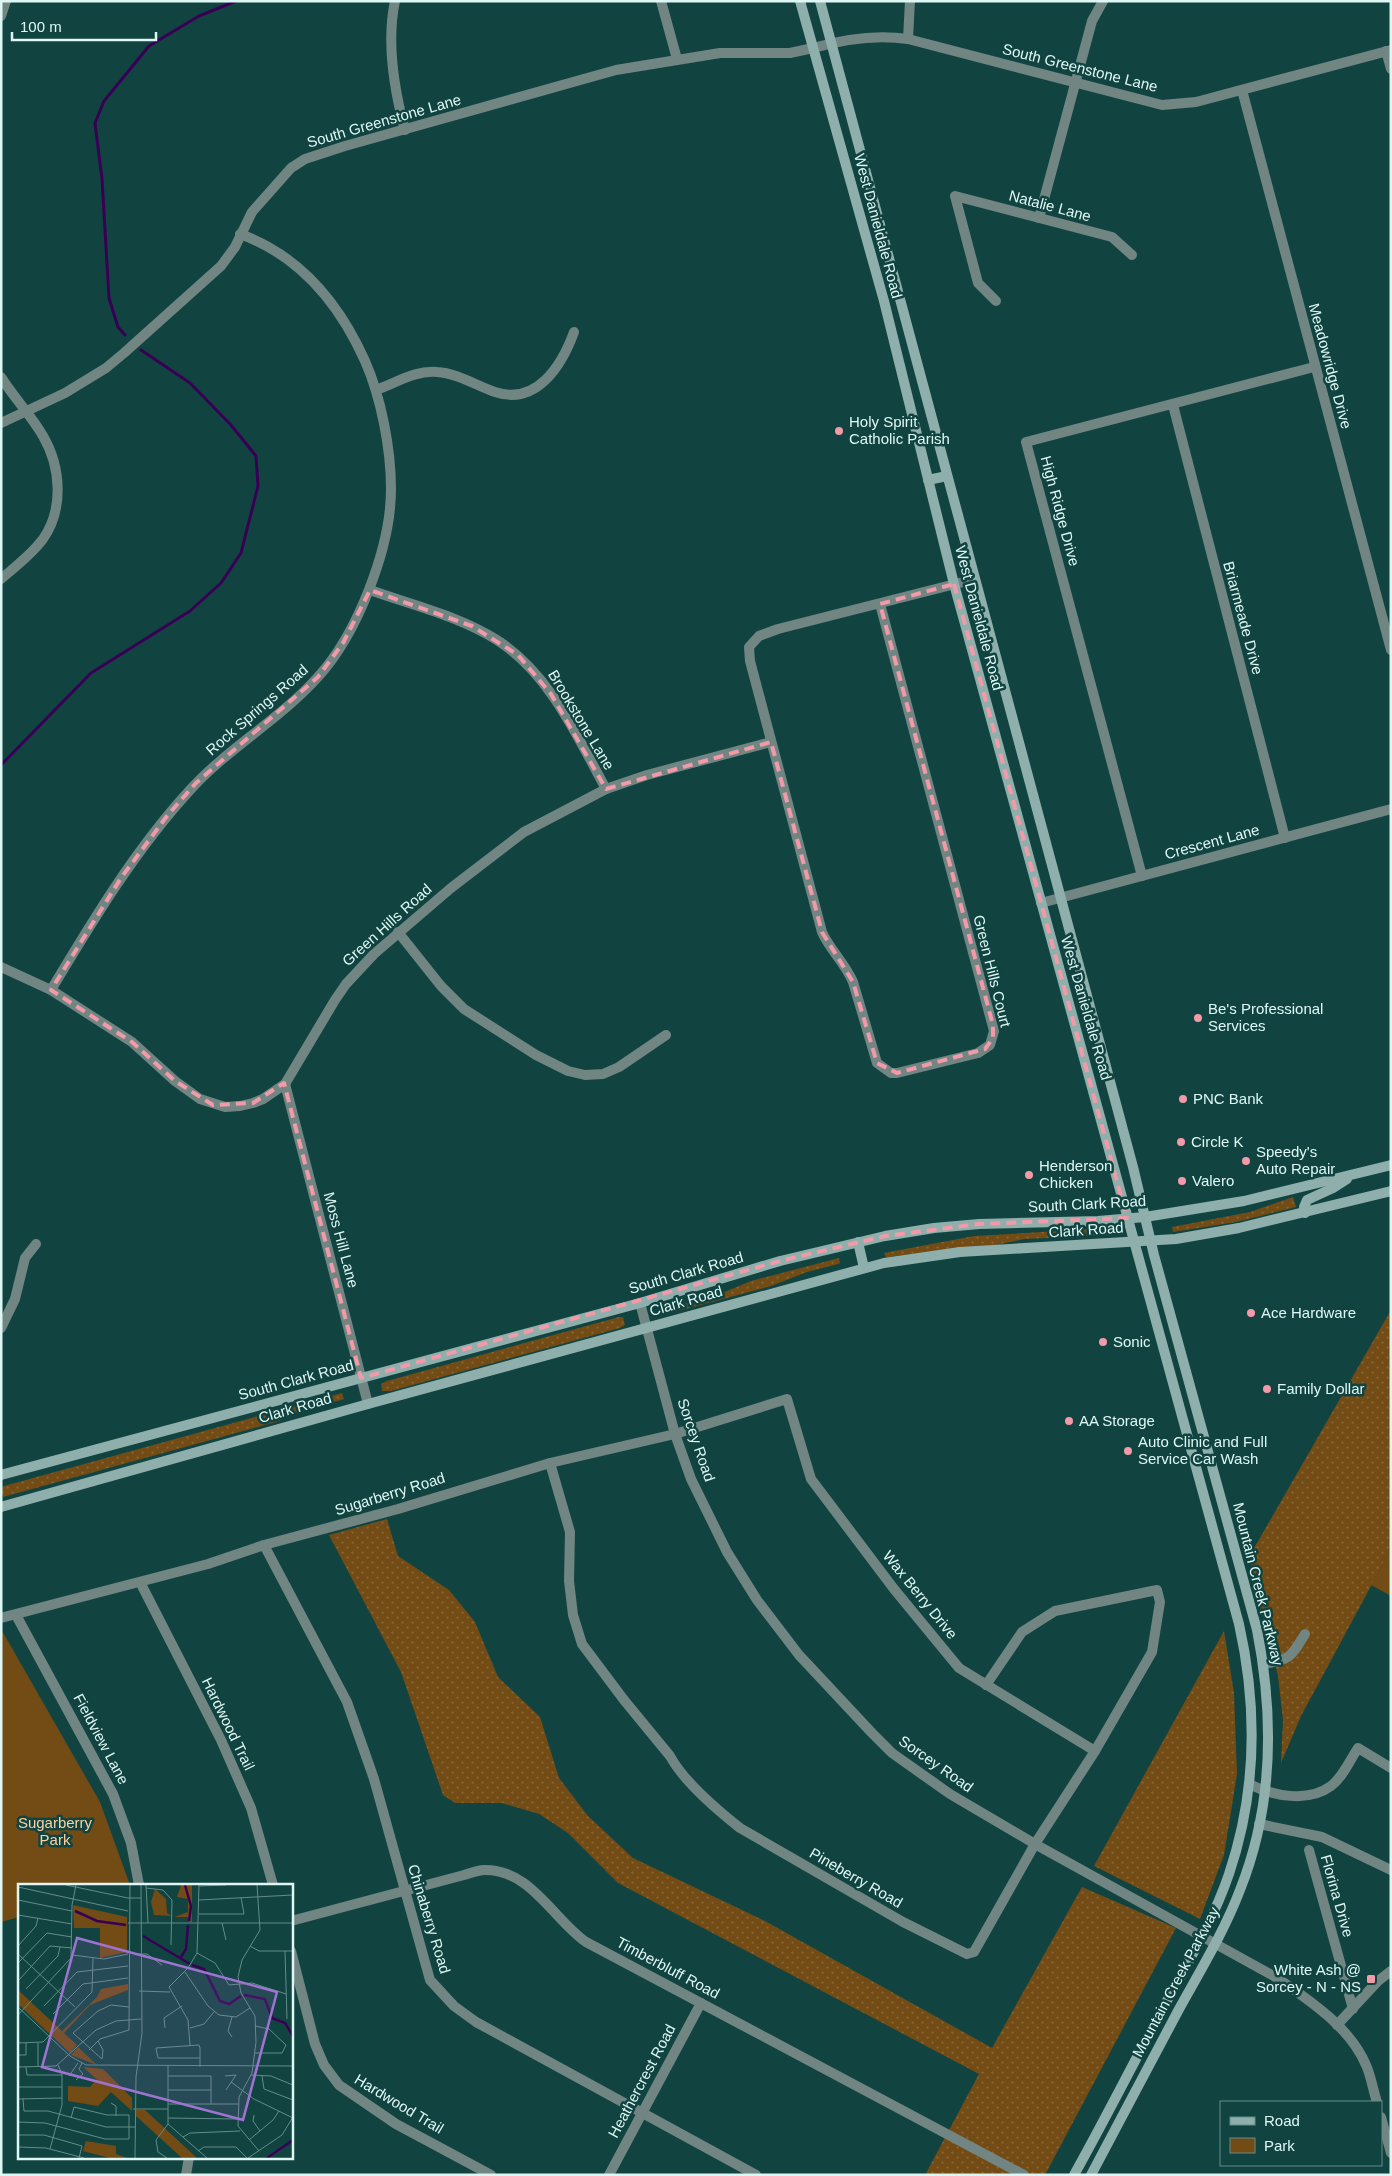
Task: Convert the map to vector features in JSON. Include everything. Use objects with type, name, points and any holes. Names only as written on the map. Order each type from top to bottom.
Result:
[{"type":"main road","name":"West Danieldale Road","points":[[800,1],[869,247],[954,584],[1133,1241]]},
{"type":"main road","name":"West Danieldale Road","points":[[820,1],[1151,1240]]},
{"type":"main road","points":[[869,247],[885,243]]},
{"type":"main road","points":[[900,367],[917,362]]},
{"type":"main road","points":[[928,480],[947,476]]},
{"type":"main road","points":[[1060,970],[1078,965]]},
{"type":"main road","points":[[1087,1067],[1104,1060]]},
{"type":"main road","name":"South Clark Road","points":[[1,1475],[640,1302],[780,1261],[858,1242],[934,1228],[979,1224],[1098,1221],[1145,1217],[1225,1204],[1391,1165]]},
{"type":"main road","points":[[1305,1213],[1304,1207],[1307,1200],[1333,1188],[1352,1175]]},
{"type":"main road","name":"Clark Road","points":[[1,1507],[884,1262],[960,1252],[1176,1239],[1229,1230],[1391,1191]]},
{"type":"main road","name":"Mountain Creek Parkway","points":[[1091,2175],[1215,1944],[1241,1889],[1259,1824],[1265,1792],[1269,1721],[1264,1664],[1257,1630],[1151,1240]]},
{"type":"main road","name":"Mountain Creek Parkway","points":[[1074,2175],[1201,1936],[1228,1876],[1241,1832],[1249,1784],[1253,1739],[1246,1656],[1133,1241]]},
{"type":"main road","points":[[858,1242],[864,1268]]},
{"type":"main road","points":[[1202,1490],[1218,1485]]},
{"type":"street","points":[[1,16],[6,1]]},
{"type":"street","points":[[395,1],[392,59],[399,107],[405,130]]},
{"type":"street","points":[[662,1],[676,59]]},
{"type":"street","points":[[908,39],[910,1]]},
{"type":"street","points":[[1039,218],[1092,21],[1103,1]]},
{"type":"street","name":"South Greenstone Lane","points":[[1,423],[89,379],[124,354],[220,266],[235,247],[252,212],[291,168],[305,159],[323,152],[616,70],[720,53],[790,54],[831,43],[887,36],[908,39],[1162,105],[1196,102],[1388,51]]},
{"type":"street","points":[[1388,51],[1391,69]]},
{"type":"street","name":"Meadowridge Drive","points":[[1242,90],[1314,367],[1391,650]]},
{"type":"street","name":"Natalie Lane","points":[[996,301],[978,283],[955,196],[1112,237],[1132,255]]},
{"type":"street","name":"Rock Springs Road","points":[[51,990],[121,878],[167,816],[196,784],[318,677],[343,643],[370,590],[386,532],[391,490],[386,437],[376,390],[369,368],[348,325],[320,288],[305,272],[270,248],[240,234]]},
{"type":"street","points":[[376,390],[413,375],[439,372],[498,393],[522,392],[547,380],[556,370],[564,357],[574,332]]},
{"type":"street","name":"High Ridge Drive","points":[[1142,876],[1026,442],[1314,367]]},
{"type":"street","points":[[1,377],[44,437],[52,454],[58,489],[52,523],[44,538],[31,553],[1,579]]},
{"type":"street","name":"Briarmeade Drive","points":[[1173,405],[1285,838]]},
{"type":"street","name":"Green Hills Court","points":[[880,604],[993,1025],[993,1038],[985,1049],[978,1053],[897,1073],[891,1072],[877,1063],[853,982],[848,971],[826,942],[822,932],[750,661],[749,647],[759,636],[778,629],[975,579]]},
{"type":"street","name":"Brookstone Lane","points":[[370,590],[472,626],[518,655],[551,694],[606,789]]},
{"type":"street","name":"Green Hills Road","points":[[1,966],[51,990],[132,1042],[175,1081],[200,1099],[213,1105],[240,1106],[253,1103],[263,1099],[285,1084],[346,984],[374,954],[450,888],[524,832],[606,789],[666,769],[771,742]]},
{"type":"street","name":"Crescent Lane","points":[[1041,903],[1391,809]]},
{"type":"street","points":[[398,932],[441,986],[464,1008],[536,1055],[568,1071],[585,1075],[603,1074],[619,1067],[666,1035]]},
{"type":"street","name":"Moss Hill Lane","points":[[285,1084],[368,1404]]},
{"type":"street","points":[[1,1328],[15,1299],[25,1258],[36,1244]]},
{"type":"street","name":"Sorcey Road","points":[[640,1302],[675,1434],[691,1479],[726,1552],[757,1600],[799,1655],[892,1753],[950,1794],[1035,1844],[1279,1979],[1316,2006],[1353,2043],[1366,2064],[1377,2101]]},
{"type":"street","name":"Sugarberry Road","points":[[1,1618],[208,1564],[264,1545],[398,1509],[550,1463],[675,1434],[787,1399]]},
{"type":"street","name":"Wax Berry Drive","points":[[787,1399],[811,1479],[894,1588],[959,1668],[1095,1751]]},
{"type":"street","name":"Pineberry Road","points":[[550,1463],[570,1532],[569,1581],[573,1615],[582,1644],[624,1700],[670,1756],[675,1766],[720,1812],[740,1828],[903,1922],[967,1954],[974,1952],[984,1937],[1035,1844],[1095,1751],[1152,1652],[1160,1602],[1157,1590],[1055,1611],[1022,1632],[986,1685]]},
{"type":"street","name":"Chinaberry Road","points":[[264,1545],[347,1702],[374,1778],[404,1892],[430,1980],[454,2006],[476,2022],[756,2175]]},
{"type":"street","name":"Hardwood Trail","points":[[140,1582],[222,1740],[250,1808],[273,1884]]},
{"type":"street","name":"Fieldview Lane","points":[[16,1614],[113,1794],[131,1843],[139,1884]]},
{"type":"street","points":[[1264,1664],[1286,1660],[1305,1634]]},
{"type":"street","points":[[1249,1784],[1265,1792],[1294,1795],[1318,1793],[1331,1786],[1340,1777],[1358,1748],[1391,1768]]},
{"type":"street","points":[[1259,1824],[1322,1837],[1391,1870]]},
{"type":"street","name":"Florina Drive","points":[[1309,1850],[1353,2008]]},
{"type":"street","name":"Timberbluff Road","points":[[292,1922],[484,1870],[506,1874],[530,1887],[586,1942],[1024,2175]]},
{"type":"street","name":"Hardwood Trail","points":[[292,1955],[315,2044],[324,2065],[339,2085],[396,2124],[491,2175]]},
{"type":"street","points":[[1337,2025],[1378,1981],[1391,1971]]},
{"type":"street","name":"Heathercrest Road","points":[[609,2175],[701,2003]]},
{"type":"street","points":[[1382,2121],[1391,2153]]},
{"type":"street","points":[[186,2175],[189,2158]]},
{"type":"highlighted area","points":[[954,584],[1127,1218],[979,1224],[885,1236],[780,1261],[361,1378],[284,1083],[253,1103],[213,1105],[175,1081],[132,1042],[51,990],[121,878],[167,816],[196,783],[318,677],[343,643],[370,590],[472,626],[518,655],[551,694],[606,789],[771,742],[822,932],[853,982],[877,1063],[897,1073],[985,1049],[993,1038],[993,1025],[880,604]]},
{"type":"green space","points":[[1293,1197],[1296,1207],[1236,1222],[1173,1232],[1172,1227],[1250,1212]]},
{"type":"green space","points":[[1111,1228],[1111,1235],[1024,1239],[996,1245],[888,1257],[884,1253],[974,1236]]},
{"type":"green space","points":[[839,1258],[840,1263],[838,1264],[807,1272],[771,1286],[663,1315],[662,1310],[720,1294],[751,1281]]},
{"type":"green space","points":[[1391,1310],[1391,1549],[1301,1716],[1281,1763],[1283,1720],[1278,1676],[1249,1557]]},
{"type":"green space","points":[[623,1317],[625,1325],[620,1328],[391,1391],[382,1391],[381,1384],[387,1381]]},
{"type":"green space","points":[[342,1393],[344,1399],[306,1409],[276,1422],[3,1497],[1,1488],[4,1486]]},
{"type":"green space","points":[[387,1519],[398,1556],[449,1590],[475,1622],[498,1677],[540,1717],[559,1778],[588,1816],[633,1858],[765,1921],[992,2048],[1082,1887],[1176,1928],[1045,2175],[925,2175],[979,2074],[618,1883],[568,1833],[539,1814],[502,1803],[455,1803],[443,1795],[401,1672],[329,1535]]},
{"type":"green space","points":[[1391,1549],[1391,1596],[1371,1585]]},
{"type":"green space","name":"Sugarberry Park","points":[[1,1629],[100,1802],[130,1884],[18,1884],[18,1917],[1,1922]]},
{"type":"green space","points":[[1224,1631],[1234,1693],[1237,1774],[1224,1855],[1200,1919],[1094,1866]]},
{"type":"waterway","points":[[125,335],[118,327],[109,298],[102,179],[95,123],[104,101],[149,46],[199,16],[236,1]]},
{"type":"waterway","points":[[1,765],[91,673],[190,611],[221,583],[241,553],[258,486],[256,456],[231,425],[190,383],[141,350]]},
{"type":"place","name":"Holy Spirit Catholic Parish","points":[[839,431]]},
{"type":"place","name":"Be's Professional Services","points":[[1198,1018]]},
{"type":"place","name":"PNC Bank","points":[[1183,1099]]},
{"type":"place","name":"Circle K","points":[[1181,1142]]},
{"type":"place","name":"Speedy's Auto Repair","points":[[1246,1161]]},
{"type":"place","name":"Henderson Chicken","points":[[1029,1175]]},
{"type":"place","name":"Valero","points":[[1182,1181]]},
{"type":"place","name":"Ace Hardware","points":[[1251,1313]]},
{"type":"place","name":"Sonic","points":[[1103,1342]]},
{"type":"place","name":"Family Dollar","points":[[1267,1389]]},
{"type":"place","name":"AA Storage","points":[[1069,1421]]},
{"type":"place","name":"Auto Clinic and Full Service Car Wash","points":[[1128,1451]]},
{"type":"place","name":"White Ash @ Sorcey - N - NS","points":[[1371,1979]]}]
